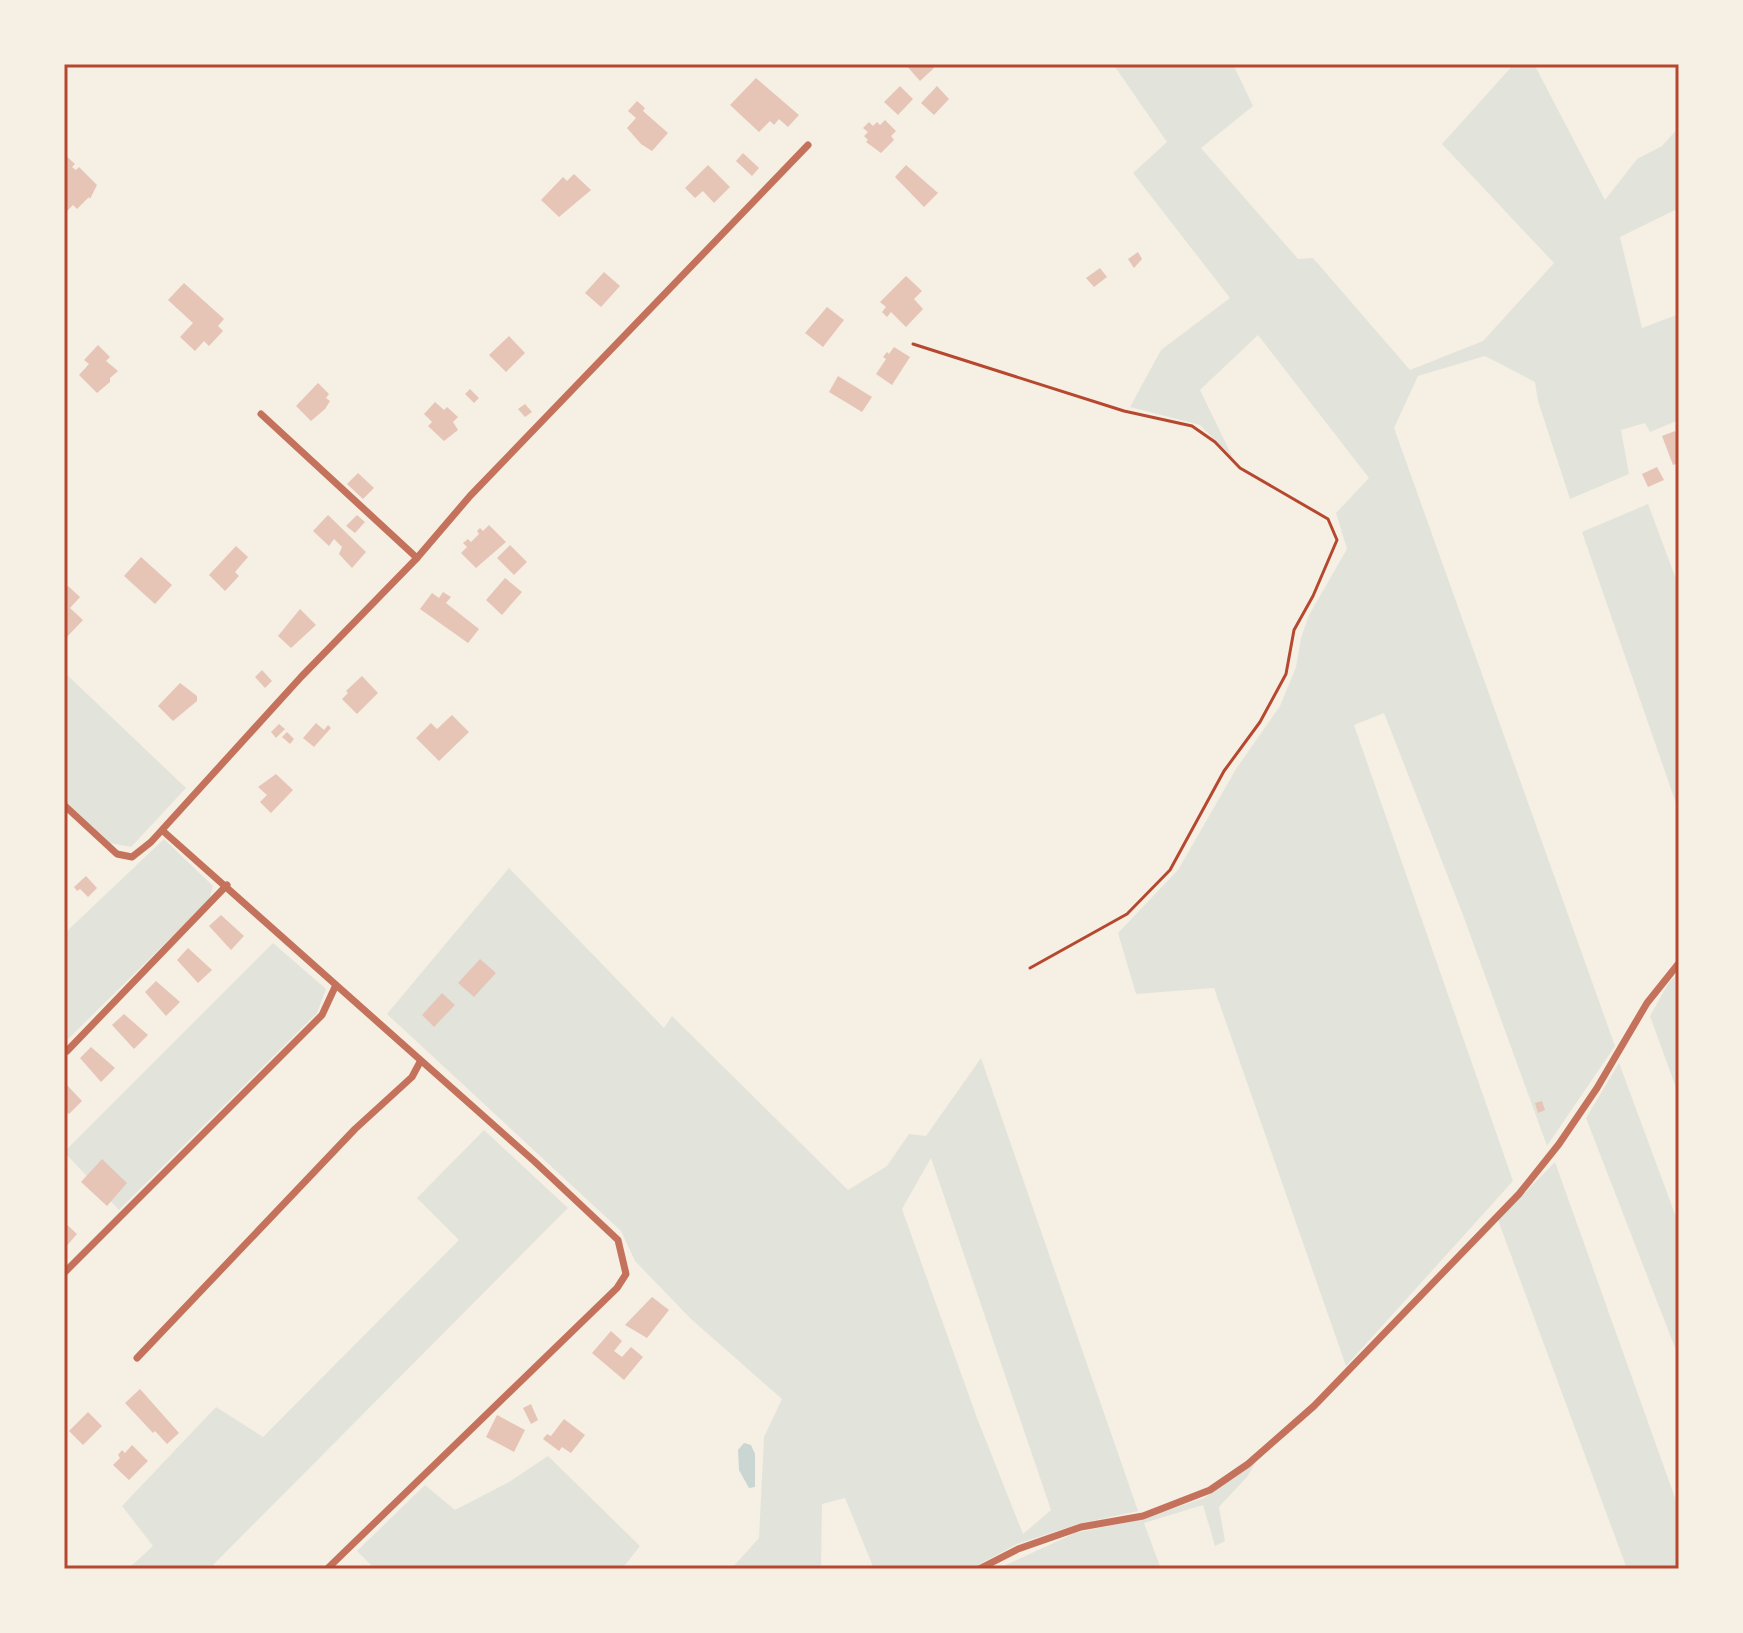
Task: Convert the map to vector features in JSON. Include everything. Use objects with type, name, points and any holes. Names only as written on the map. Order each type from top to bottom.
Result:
[{"type":"street","points":[[64,805],[117,854],[132,857],[163,831],[301,677],[417,558],[481,485],[808,145]]},
{"type":"street","points":[[261,414],[417,558]]},
{"type":"street","points":[[163,831],[227,885],[335,987],[534,1161],[618,1240],[626,1274],[617,1288],[327,1569]]},
{"type":"street","points":[[67,1051],[227,885]]},
{"type":"street","points":[[979,1569],[1018,1549],[1081,1527],[1143,1516],[1210,1490],[1248,1464],[1314,1406],[1519,1194],[1559,1144],[1597,1088],[1647,1003],[1679,963]]},
{"type":"street","points":[[64,1273],[322,1015],[335,987]]},
{"type":"street","points":[[137,1358],[355,1129],[412,1077],[420,1062]]},
{"type":"path","points":[[913,344],[960,356],[1003,374],[1124,411],[1192,426],[1215,442],[1240,468],[1328,519],[1337,540],[1313,596],[1294,630],[1286,674],[1260,722],[1224,771],[1170,870],[1127,914],[1030,968]]},
{"type":"shaded area","points":[[1113,64],[1233,64],[1253,106],[1201,148],[1298,259],[1313,258],[1410,370],[1483,341],[1554,263],[1442,144],[1514,64],[1534,64],[1605,200],[1637,159],[1662,146],[1679,127],[1679,208],[1620,237],[1642,328],[1679,314],[1679,420],[1650,432],[1645,423],[1621,430],[1629,474],[1570,499],[1538,401],[1535,382],[1485,356],[1418,376],[1394,428],[1615,1046],[1547,1146],[1463,915],[1384,713],[1354,725],[1513,1181],[1346,1366],[1214,988],[1136,994],[1118,933],[1178,870],[1236,769],[1280,706],[1296,667],[1309,615],[1347,549],[1336,513],[1369,478],[1258,335],[1200,390],[1233,458],[1200,425],[1130,407],[1161,350],[1230,298],[1133,173],[1167,142]]},
{"type":"shaded area","points":[[1648,504],[1679,587],[1679,812],[1582,532]]},
{"type":"shaded area","points":[[64,672],[186,788],[131,847],[110,843],[64,800]]},
{"type":"shaded area","points":[[164,839],[213,886],[209,900],[64,1043],[64,934]]},
{"type":"shaded area","points":[[509,868],[664,1028],[672,1016],[848,1190],[887,1166],[909,1134],[926,1136],[981,1058],[1138,1511],[1078,1524],[1017,1544],[971,1569],[874,1569],[845,1498],[822,1504],[821,1569],[731,1569],[759,1538],[764,1437],[782,1399],[691,1319],[635,1261],[621,1231],[387,1014]],"holes":[[[931,1158],[1051,1510],[1023,1534],[977,1418],[902,1209]]]},
{"type":"shaded area","points":[[273,943],[326,989],[317,1013],[119,1210],[64,1152]]},
{"type":"shaded area","points":[[1679,971],[1679,1096],[1650,1016]]},
{"type":"shaded area","points":[[1619,1063],[1679,1225],[1679,1358],[1586,1118]]},
{"type":"shaded area","points":[[484,1130],[568,1208],[209,1569],[128,1569],[153,1546],[122,1506],[216,1407],[263,1437],[459,1240],[417,1198]]},
{"type":"shaded area","points":[[1555,1162],[1679,1509],[1679,1569],[1627,1569],[1498,1220]]},
{"type":"shaded area","points":[[744,1443],[751,1445],[755,1454],[755,1487],[749,1488],[739,1470],[738,1450]]},
{"type":"shaded area","points":[[548,1456],[640,1546],[622,1569],[375,1569],[357,1551],[425,1485],[455,1510],[509,1482]]},
{"type":"shaded area","points":[[1256,1462],[1247,1477],[1219,1507],[1225,1541],[1215,1546],[1203,1505],[1144,1523],[1161,1569],[997,1569],[1075,1533],[1142,1519],[1204,1498]]},
{"type":"building","points":[[905,64],[930,64],[934,68],[920,81]]},
{"type":"building","points":[[756,78],[799,115],[788,127],[779,119],[774,125],[770,121],[759,132],[730,105]]},
{"type":"building","points":[[900,86],[913,99],[898,115],[884,102]]},
{"type":"building","points":[[937,86],[949,99],[934,115],[921,103]]},
{"type":"building","points":[[637,101],[645,108],[643,111],[668,133],[652,151],[627,128],[636,118],[628,111]]},
{"type":"building","points":[[885,120],[896,131],[891,136],[894,140],[881,153],[866,142],[868,140],[864,136],[868,132],[863,128],[869,122],[873,126]]},
{"type":"building","points":[[743,153],[759,168],[752,176],[736,161]]},
{"type":"building","points":[[64,154],[75,164],[72,167],[76,170],[79,167],[97,185],[90,199],[77,209],[73,205],[64,214]]},
{"type":"building","points":[[708,165],[730,187],[714,203],[703,191],[695,198],[685,188]]},
{"type":"building","points":[[906,165],[938,193],[924,207],[895,177]]},
{"type":"building","points":[[574,174],[591,190],[559,217],[541,200],[563,177],[567,181]]},
{"type":"building","points":[[1138,252],[1142,259],[1134,268],[1128,259]]},
{"type":"building","points":[[1100,268],[1107,277],[1094,287],[1086,278]]},
{"type":"building","points":[[604,272],[620,286],[601,307],[585,293]]},
{"type":"building","points":[[906,276],[922,291],[914,299],[923,309],[906,327],[891,312],[887,317],[882,312],[886,307],[880,302]]},
{"type":"building","points":[[184,283],[224,319],[218,326],[223,331],[209,346],[204,341],[195,351],[180,337],[193,323],[168,300]]},
{"type":"building","points":[[827,307],[844,320],[823,347],[805,333]]},
{"type":"building","points":[[509,336],[525,353],[506,372],[489,355]]},
{"type":"building","points":[[98,345],[110,357],[106,361],[118,371],[97,393],[79,375],[89,364],[84,360]]},
{"type":"building","points":[[894,347],[910,357],[892,385],[876,374],[886,359],[883,357]]},
{"type":"building","points":[[838,376],[872,397],[862,412],[829,392]]},
{"type":"building","points":[[318,383],[329,394],[326,398],[330,401],[311,421],[296,406]]},
{"type":"building","points":[[470,389],[479,398],[474,403],[465,394]]},
{"type":"building","points":[[435,402],[458,417],[453,422],[458,430],[444,441],[428,426],[432,422],[424,414]]},
{"type":"building","points":[[525,404],[532,412],[525,417],[518,409]]},
{"type":"building","points":[[1675,431],[1679,442],[1679,463],[1673,465],[1662,436]]},
{"type":"building","points":[[1657,467],[1664,480],[1648,487],[1642,474]]},
{"type":"building","points":[[358,473],[374,488],[363,499],[347,484]]},
{"type":"building","points":[[328,515],[366,552],[352,568],[339,554],[342,547],[334,539],[329,546],[313,531]]},
{"type":"building","points":[[357,515],[365,522],[355,533],[346,526]]},
{"type":"building","points":[[489,525],[506,542],[476,568],[461,553],[467,547],[463,543],[468,539],[471,542],[479,534],[477,531],[480,528],[483,531]]},
{"type":"building","points":[[510,545],[527,562],[514,575],[497,558]]},
{"type":"building","points":[[236,546],[248,557],[235,572],[239,576],[225,591],[209,575]]},
{"type":"building","points":[[141,557],[172,585],[155,604],[124,576]]},
{"type":"building","points":[[505,578],[522,592],[502,615],[486,600]]},
{"type":"building","points":[[68,586],[80,597],[70,608],[83,620],[64,640],[64,591]]},
{"type":"building","points":[[443,592],[451,597],[446,603],[479,629],[468,643],[420,609],[432,593],[439,598]]},
{"type":"building","points":[[300,609],[316,625],[291,648],[278,636]]},
{"type":"building","points":[[262,670],[272,681],[265,688],[255,677]]},
{"type":"building","points":[[362,676],[378,693],[357,714],[342,699]]},
{"type":"building","points":[[180,683],[197,696],[197,701],[173,721],[158,706]]},
{"type":"building","points":[[452,715],[469,732],[439,761],[416,738],[431,723],[437,729]]},
{"type":"building","points":[[316,723],[324,730],[328,725],[331,728],[314,747],[303,738]]},
{"type":"building","points":[[279,724],[285,729],[276,738],[271,732]]},
{"type":"building","points":[[287,732],[294,739],[290,744],[282,737]]},
{"type":"building","points":[[276,774],[293,790],[271,813],[260,802],[267,795],[258,787]]},
{"type":"building","points":[[86,876],[97,888],[88,897],[74,887]]},
{"type":"building","points":[[221,915],[244,936],[231,950],[209,926]]},
{"type":"building","points":[[188,948],[212,970],[198,983],[177,960]]},
{"type":"building","points":[[480,959],[496,973],[474,997],[458,983]]},
{"type":"building","points":[[156,981],[180,1002],[166,1016],[145,992]]},
{"type":"building","points":[[442,993],[455,1005],[434,1027],[422,1015]]},
{"type":"building","points":[[124,1014],[148,1035],[134,1049],[112,1025]]},
{"type":"building","points":[[91,1047],[115,1068],[101,1082],[80,1058]]},
{"type":"building","points":[[66,1084],[82,1101],[69,1114],[64,1110]]},
{"type":"building","points":[[1542,1101],[1545,1110],[1538,1113],[1535,1103]]},
{"type":"building","points":[[102,1159],[127,1183],[107,1206],[81,1182]]},
{"type":"building","points":[[64,1222],[77,1234],[64,1249]]},
{"type":"building","points":[[652,1297],[669,1310],[647,1338],[625,1325]]},
{"type":"building","points":[[611,1331],[622,1341],[614,1351],[622,1357],[631,1347],[643,1357],[624,1380],[592,1353]]},
{"type":"building","points":[[140,1389],[179,1433],[167,1444],[125,1403]]},
{"type":"building","points":[[531,1404],[538,1420],[531,1424],[523,1408]]},
{"type":"building","points":[[88,1412],[102,1426],[83,1445],[69,1431]]},
{"type":"building","points":[[497,1415],[525,1430],[514,1452],[486,1437]]},
{"type":"building","points":[[564,1419],[585,1435],[571,1453],[562,1447],[559,1451],[543,1439],[547,1434],[551,1436]]},
{"type":"building","points":[[132,1445],[148,1461],[129,1480],[113,1465],[120,1458],[118,1455],[122,1450],[125,1453]]}]
